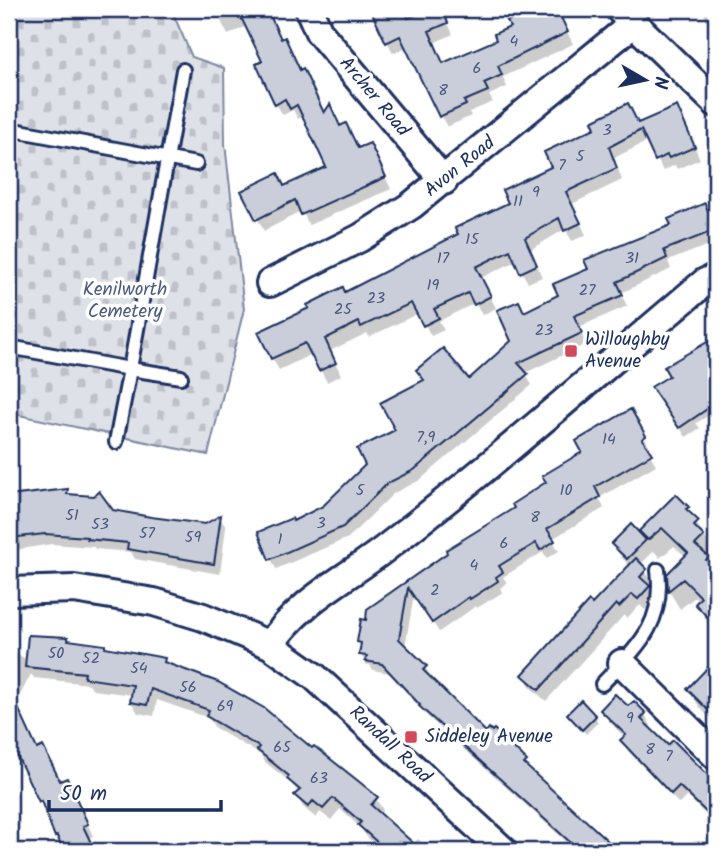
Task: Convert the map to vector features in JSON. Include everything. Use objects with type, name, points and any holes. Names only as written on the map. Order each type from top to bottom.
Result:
[{"type":"street","name":"Archer Road","points":[[309,9],[319,32],[444,181]]},
{"type":"street","name":"Avon Road","points":[[270,283],[360,239],[444,181],[626,16]]},
{"type":"street","points":[[626,16],[716,103]]},
{"type":"street","points":[[271,645],[288,621],[323,590],[387,547],[705,282],[716,277]]},
{"type":"street","name":"Randall Road","points":[[9,591],[74,589],[154,602],[203,617],[271,645],[315,677],[504,851]]},
{"type":"street","points":[[622,663],[716,756]]},
{"type":"lane","points":[[117,442],[183,70]]},
{"type":"lane","points":[[9,129],[196,164]]},
{"type":"lane","points":[[9,346],[181,377]]},
{"type":"lane","points":[[602,684],[645,635],[656,614],[660,587],[658,570]]},
{"type":"green space","name":"Kenilworth Cemetery","points":[[9,9],[171,9],[192,57],[224,68],[225,144],[244,309],[208,455],[9,413]]},
{"type":"building","points":[[237,9],[267,9],[281,39],[285,37],[300,70],[303,68],[324,113],[330,104],[340,126],[346,123],[358,148],[370,143],[386,177],[301,215],[295,200],[256,220],[241,191],[278,173],[284,186],[326,167],[297,105],[290,109],[285,99],[275,105],[256,64],[262,61]]},
{"type":"building","points":[[370,9],[404,9],[408,18],[431,9],[442,9],[448,23],[429,31],[443,63],[496,40],[494,34],[510,27],[507,21],[536,9],[557,9],[568,32],[498,66],[502,75],[484,83],[488,91],[464,101],[466,105],[439,117],[400,36],[386,43]]},
{"type":"building","points":[[628,103],[638,123],[677,106],[695,147],[655,161],[641,130],[609,147],[617,168],[566,192],[581,223],[564,231],[559,218],[525,238],[537,265],[520,273],[510,250],[476,267],[491,296],[474,305],[468,293],[434,309],[439,318],[423,326],[411,303],[361,327],[359,322],[325,339],[336,363],[319,371],[305,343],[271,359],[258,332],[309,308],[307,305],[343,287],[345,292],[458,234],[455,228],[508,203],[502,190],[551,167],[544,152],[595,128],[592,121]]},
{"type":"building","points":[[705,203],[716,230],[664,250],[667,258],[617,282],[623,295],[574,316],[582,333],[518,363],[528,374],[414,470],[388,483],[343,527],[269,560],[258,532],[292,518],[293,521],[323,506],[365,465],[357,449],[395,430],[380,403],[424,380],[416,370],[443,348],[469,379],[511,341],[497,310],[519,301],[524,312],[558,295],[553,284],[588,269],[584,260],[671,225],[668,219]]},
{"type":"building","points":[[716,337],[716,403],[679,428],[651,387],[669,376],[664,367]]},
{"type":"building","points":[[631,409],[646,436],[642,439],[652,454],[595,487],[600,497],[547,529],[555,541],[540,550],[536,543],[499,566],[503,572],[496,577],[498,581],[432,623],[408,588],[399,639],[427,666],[423,670],[486,732],[489,728],[492,731],[494,729],[527,761],[524,764],[619,851],[580,851],[419,706],[382,664],[365,661],[367,656],[359,655],[361,643],[357,642],[361,619],[366,620],[367,609],[447,553],[446,550],[514,508],[512,504],[546,482],[542,476],[582,452],[576,441]]},
{"type":"building","points":[[68,489],[67,494],[94,496],[99,491],[113,510],[151,517],[205,524],[221,515],[214,564],[127,549],[128,543],[87,537],[45,534],[10,538],[9,496]]},
{"type":"building","points":[[676,494],[689,507],[686,509],[699,521],[694,526],[704,536],[695,545],[709,557],[706,560],[716,569],[716,626],[695,604],[701,597],[683,579],[668,591],[667,574],[688,553],[662,528],[648,540],[639,531]]},
{"type":"building","points":[[631,524],[646,540],[627,559],[611,544]]},
{"type":"building","points":[[636,558],[647,569],[640,577],[650,586],[638,599],[632,594],[619,607],[616,604],[539,690],[522,675],[589,601],[592,604]]},
{"type":"building","points":[[28,635],[68,637],[68,640],[165,658],[164,662],[218,682],[264,708],[378,797],[371,805],[422,851],[387,851],[358,825],[361,822],[333,798],[323,809],[313,801],[308,807],[294,795],[300,790],[287,779],[289,776],[257,750],[259,747],[206,716],[209,710],[151,689],[147,705],[130,702],[133,685],[84,678],[85,673],[25,667]]},
{"type":"building","points":[[716,659],[716,718],[687,689]]},
{"type":"building","points":[[9,688],[37,749],[43,746],[60,781],[67,778],[88,824],[83,826],[95,851],[64,851],[57,836],[55,837],[41,801],[39,802],[9,739]]},
{"type":"building","points":[[615,694],[628,706],[634,701],[646,713],[641,719],[668,745],[673,740],[712,779],[708,784],[716,792],[716,803],[707,813],[679,786],[671,794],[620,740],[626,735],[600,710]]},
{"type":"building","points":[[581,700],[596,716],[582,730],[567,714]]},
{"type":"place","name":"Willoughby Avenue","points":[[571,351]]},
{"type":"place","name":"Siddeley Avenue","points":[[411,737]]}]
